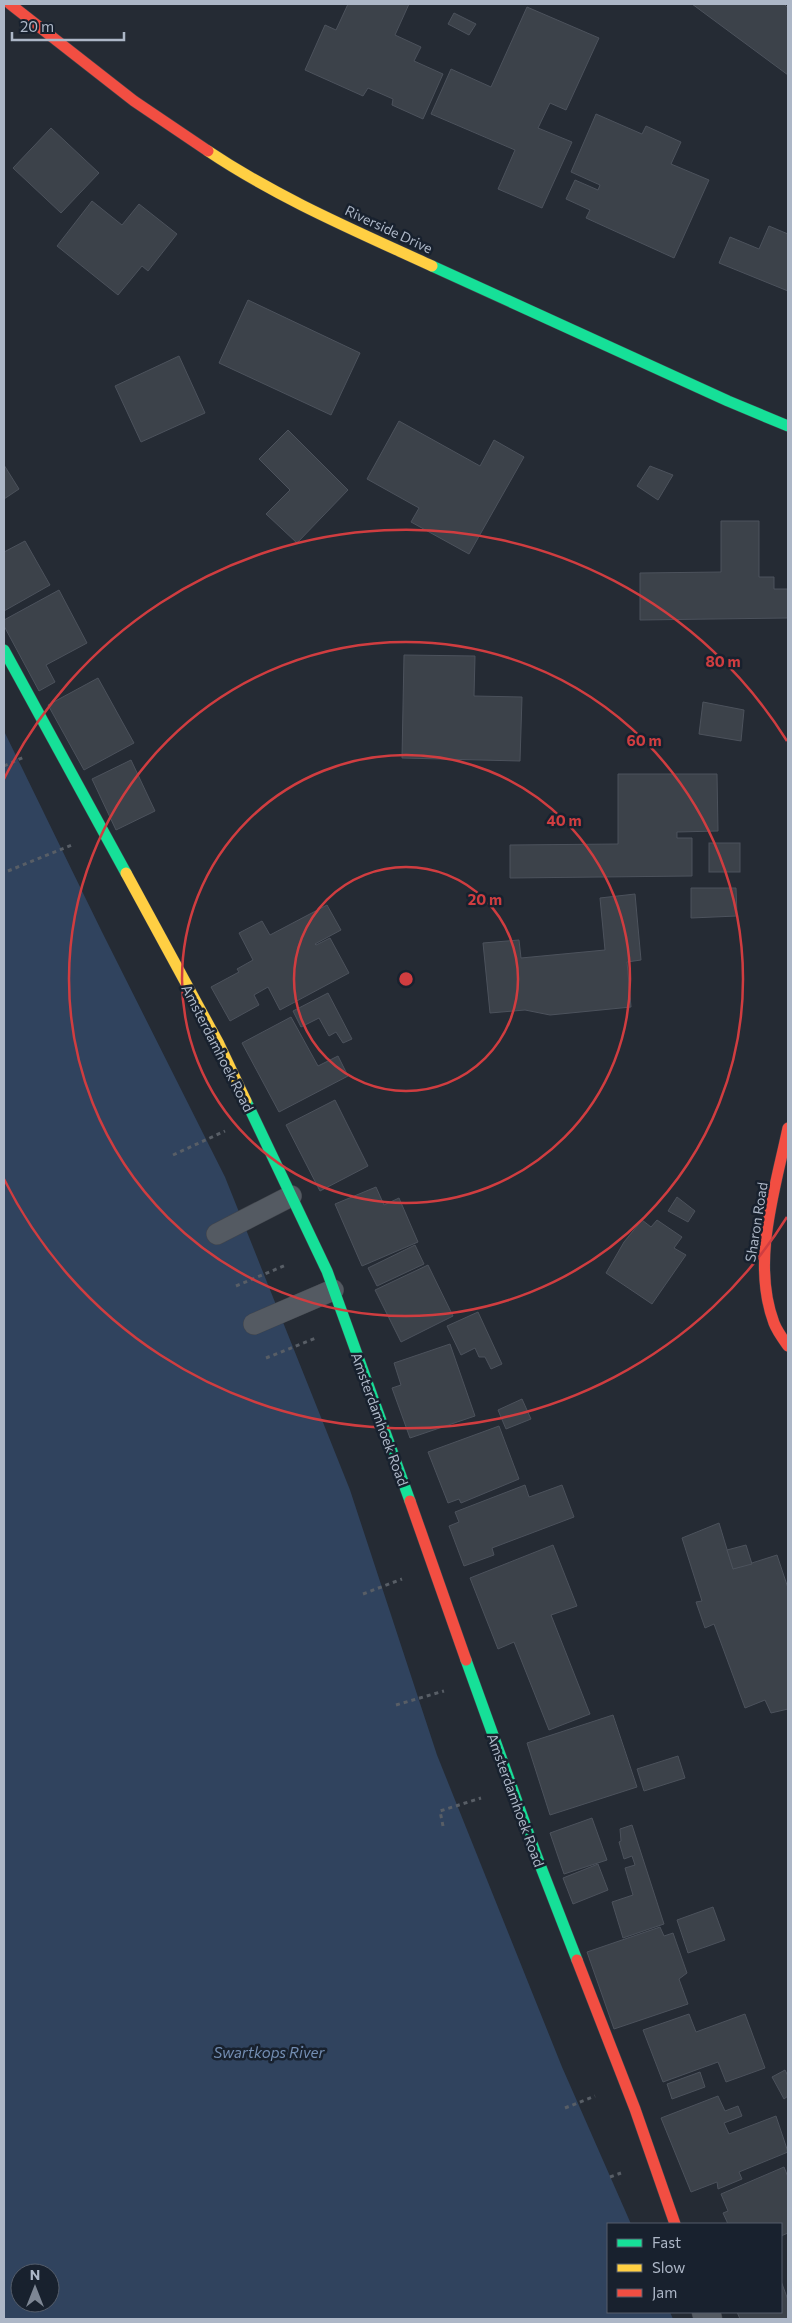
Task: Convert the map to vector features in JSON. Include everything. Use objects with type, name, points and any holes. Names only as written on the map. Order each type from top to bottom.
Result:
[{"type":"street","name":"Riverside Drive","points":[[10,4],[134,101],[239,172],[330,219],[728,401],[788,426]]},
{"type":"street","name":"Amsterdamhoek Road","points":[[4,650],[101,832],[219,1044],[317,1252],[333,1290],[512,1788],[635,2109],[675,2223]]},
{"type":"street","name":"Sharon Road","points":[[788,1128],[765,1248],[763,1274],[770,1310],[782,1340],[788,1346]]},
{"type":"lane","points":[[217,1234],[291,1196]]},
{"type":"lane","points":[[254,1324],[333,1290]]},
{"type":"path","points":[[8,872],[101,832]]},
{"type":"path","points":[[173,1155],[254,1118]]},
{"type":"path","points":[[236,1286],[317,1252]]},
{"type":"path","points":[[266,1358],[346,1326]]},
{"type":"path","points":[[364,1594],[432,1566]]},
{"type":"path","points":[[396,1705],[474,1683]]},
{"type":"path","points":[[443,1826],[440,1811],[512,1788]]},
{"type":"water","name":"Swartkops River","points":[[4,731],[225,1177],[350,1490],[437,1755],[562,2067],[631,2223],[607,2223],[607,2313],[670,2313],[673,2319],[4,2319]]},
{"type":"building","points":[[348,4],[409,4],[395,35],[421,47],[414,61],[443,74],[423,119],[392,105],[393,99],[368,88],[363,96],[305,70],[325,25],[336,30]]},
{"type":"building","points":[[692,4],[784,4],[788,8],[788,75]]},
{"type":"building","points":[[527,7],[599,38],[566,110],[550,103],[538,128],[572,142],[542,208],[498,189],[515,150],[431,114],[451,69],[491,87]]},
{"type":"building","points":[[454,13],[476,24],[469,35],[448,24]]},
{"type":"building","points":[[596,114],[642,134],[646,126],[681,142],[671,164],[709,180],[674,258],[586,218],[590,210],[566,199],[575,180],[598,190],[600,185],[571,172]]},
{"type":"building","points":[[51,128],[99,173],[61,213],[13,168]]},
{"type":"building","points":[[92,201],[122,225],[139,204],[177,234],[148,271],[142,266],[118,295],[57,246]]},
{"type":"building","points":[[769,226],[788,234],[788,291],[719,263],[730,237],[759,249]]},
{"type":"building","points":[[248,300],[360,353],[331,415],[219,363]]},
{"type":"building","points":[[179,356],[205,413],[141,442],[115,386]]},
{"type":"building","points":[[399,421],[480,466],[494,440],[524,457],[469,554],[411,522],[419,508],[367,479]]},
{"type":"building","points":[[288,430],[348,490],[297,543],[266,514],[290,490],[259,459]]},
{"type":"building","points":[[4,465],[19,489],[4,499]]},
{"type":"building","points":[[650,466],[673,475],[658,500],[637,486]]},
{"type":"building","points":[[721,521],[759,521],[759,577],[774,577],[774,589],[788,589],[788,618],[640,620],[640,573],[721,572]]},
{"type":"building","points":[[25,541],[50,585],[4,611],[4,552]]},
{"type":"building","points":[[59,590],[87,643],[46,665],[55,682],[39,691],[4,626],[4,620]]},
{"type":"building","points":[[404,655],[475,656],[474,696],[522,697],[520,761],[402,758]]},
{"type":"building","points":[[98,678],[134,743],[84,770],[48,705]]},
{"type":"building","points":[[703,702],[744,710],[741,741],[699,734]]},
{"type":"building","points":[[131,760],[155,811],[116,830],[92,779]]},
{"type":"building","points":[[618,774],[717,774],[718,831],[677,832],[677,838],[692,838],[692,876],[510,878],[510,845],[618,844]]},
{"type":"building","points":[[709,843],[740,843],[740,872],[709,872]]},
{"type":"building","points":[[691,888],[736,888],[737,916],[691,918]]},
{"type":"building","points":[[635,894],[641,960],[627,962],[631,1007],[550,1015],[525,1010],[490,1013],[483,943],[519,940],[521,958],[605,950],[600,898]]},
{"type":"building","points":[[327,905],[341,930],[315,944],[330,938],[349,973],[280,1010],[268,987],[254,995],[259,1005],[230,1021],[211,987],[239,972],[237,969],[253,960],[239,933],[262,921],[270,935]]},
{"type":"building","points":[[328,993],[352,1039],[343,1043],[336,1032],[329,1036],[319,1018],[301,1027],[293,1011]]},
{"type":"building","points":[[291,1017],[318,1066],[338,1056],[348,1076],[279,1112],[242,1043]]},
{"type":"building","points":[[335,1100],[368,1166],[320,1191],[286,1125]]},
{"type":"building","points":[[376,1187],[384,1205],[399,1198],[418,1242],[362,1266],[335,1204]]},
{"type":"building","points":[[677,1197],[695,1211],[688,1222],[668,1211]]},
{"type":"building","points":[[642,1220],[651,1227],[657,1220],[682,1237],[674,1248],[686,1255],[652,1304],[606,1273],[624,1242]]},
{"type":"building","points":[[415,1245],[424,1264],[377,1286],[368,1268]]},
{"type":"building","points":[[428,1265],[453,1316],[401,1342],[375,1290]]},
{"type":"building","points":[[478,1312],[502,1364],[491,1369],[485,1357],[479,1357],[475,1348],[461,1355],[447,1326]]},
{"type":"building","points":[[450,1344],[475,1416],[410,1438],[392,1388],[401,1385],[394,1363]]},
{"type":"building","points":[[522,1399],[531,1419],[506,1429],[498,1410]]},
{"type":"building","points":[[499,1426],[519,1479],[461,1503],[459,1499],[448,1503],[428,1452]]},
{"type":"building","points":[[525,1485],[529,1497],[562,1485],[574,1517],[492,1548],[494,1555],[464,1566],[449,1526],[459,1522],[455,1512]]},
{"type":"building","points":[[719,1523],[733,1569],[777,1555],[788,1588],[788,1709],[771,1713],[765,1700],[745,1708],[714,1624],[705,1628],[696,1602],[702,1601],[682,1538]]},
{"type":"building","points":[[553,1545],[577,1606],[551,1615],[590,1714],[549,1730],[514,1642],[498,1649],[470,1578]]},
{"type":"building","points":[[746,1545],[752,1564],[733,1569],[727,1550]]},
{"type":"building","points":[[613,1715],[637,1787],[550,1815],[527,1743]]},
{"type":"building","points":[[678,1756],[685,1778],[644,1791],[637,1769]]},
{"type":"building","points":[[592,1818],[607,1860],[564,1874],[550,1833]]},
{"type":"building","points":[[632,1825],[664,1924],[623,1938],[612,1902],[633,1895],[625,1868],[635,1865],[632,1856],[624,1859],[619,1842],[621,1841],[620,1829]]},
{"type":"building","points":[[598,1864],[608,1890],[573,1904],[563,1878]]},
{"type":"building","points":[[713,1907],[725,1940],[688,1953],[677,1920]]},
{"type":"building","points":[[660,1927],[664,1936],[673,1933],[687,1973],[679,1979],[688,2004],[614,2029],[587,1952]]},
{"type":"building","points":[[689,2014],[696,2032],[745,2014],[765,2068],[726,2082],[718,2062],[663,2082],[643,2030]]},
{"type":"building","points":[[785,2070],[788,2076],[788,2096],[784,2099],[772,2077]]},
{"type":"building","points":[[700,2072],[705,2087],[672,2099],[667,2084]]},
{"type":"building","points":[[718,2096],[725,2111],[738,2106],[742,2116],[724,2123],[729,2134],[776,2116],[788,2152],[739,2172],[742,2179],[718,2189],[717,2182],[691,2192],[661,2118]]},
{"type":"building","points":[[784,2167],[788,2177],[788,2233],[782,2236],[782,2223],[728,2223],[723,2213],[728,2211],[721,2194]]},
{"type":"building","points":[[782,2284],[788,2300],[788,2319],[740,2319],[737,2313],[782,2313]]},
{"type":"traffic: fast","points":[[432,266],[728,401],[788,426]]},
{"type":"traffic: fast","points":[[4,650],[126,873]]},
{"type":"traffic: fast","points":[[246,1101],[327,1271],[410,1501]]},
{"type":"traffic: fast","points":[[466,1660],[537,1857],[577,1960]]},
{"type":"traffic: slow","points":[[208,151],[290,199],[432,266]]},
{"type":"traffic: slow","points":[[126,873],[219,1044],[246,1101]]},
{"type":"traffic: jam","points":[[10,4],[134,101],[208,151]]},
{"type":"traffic: jam","points":[[788,1128],[772,1201],[765,1251],[767,1300],[778,1332],[788,1346]]},
{"type":"traffic: jam","points":[[410,1501],[466,1660]]},
{"type":"traffic: jam","points":[[577,1960],[635,2109],[675,2223]]}]
